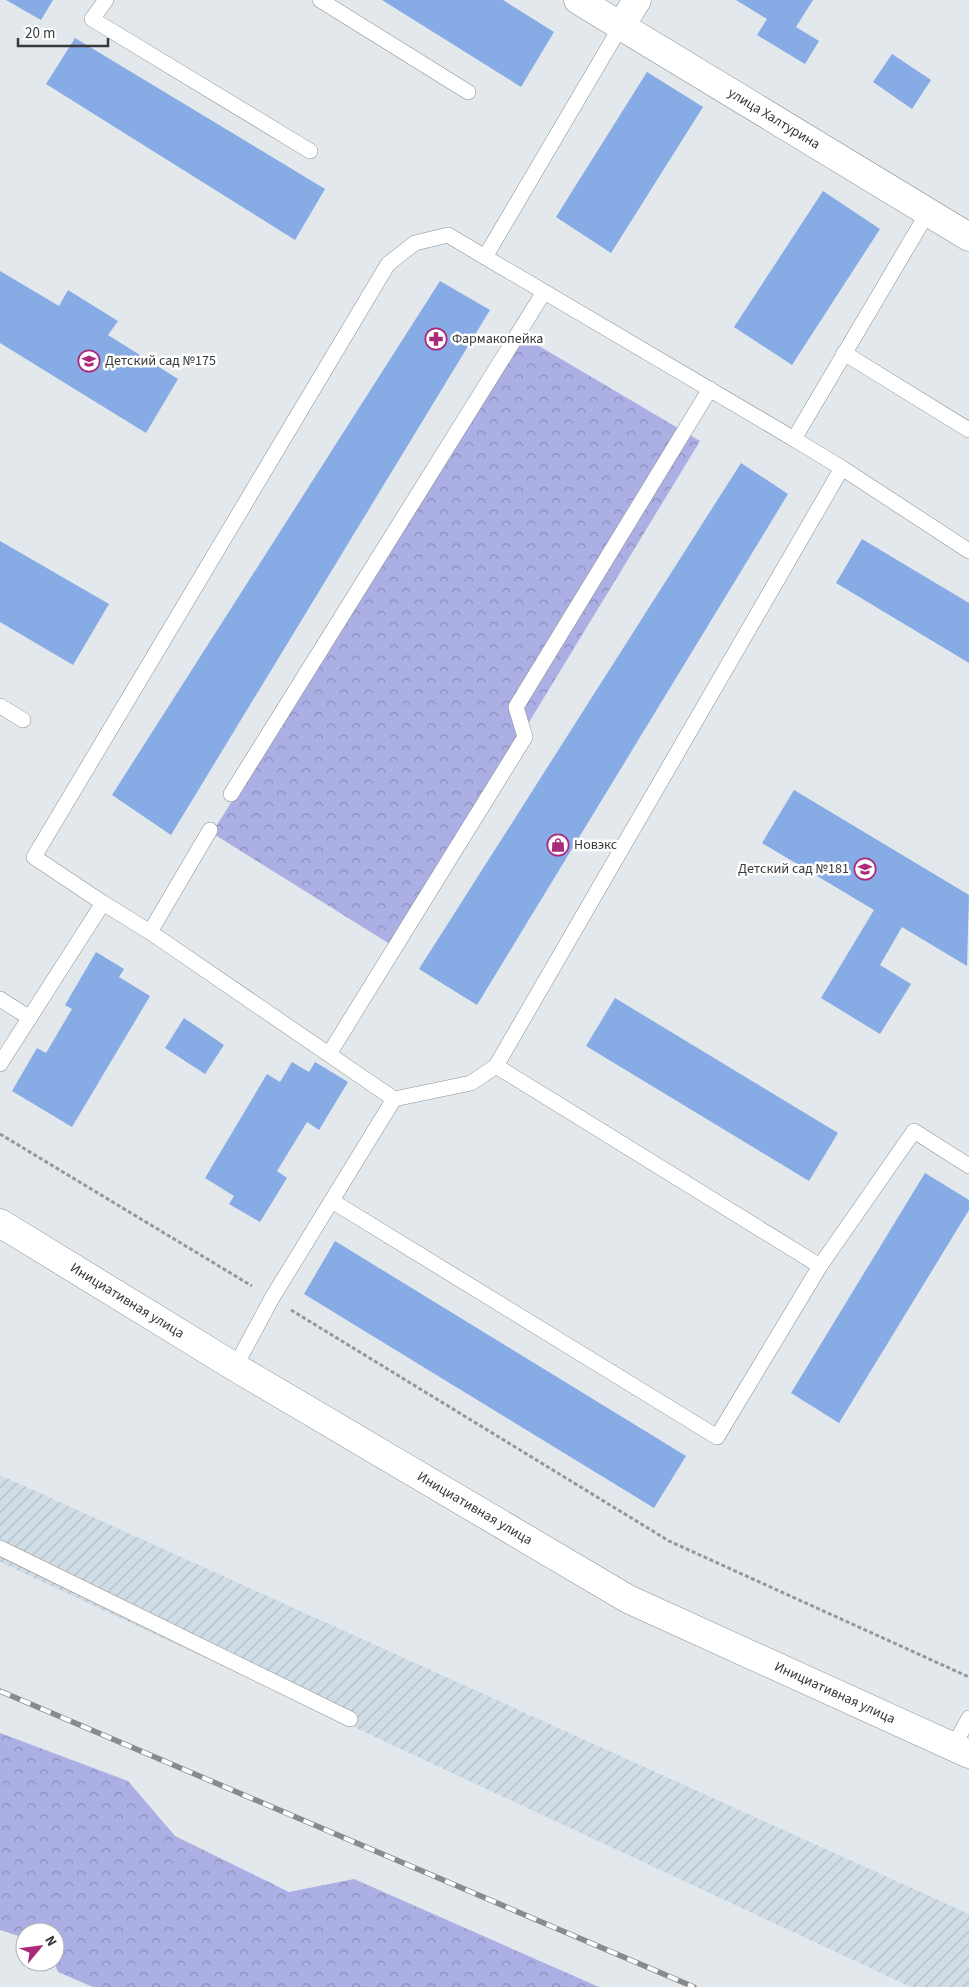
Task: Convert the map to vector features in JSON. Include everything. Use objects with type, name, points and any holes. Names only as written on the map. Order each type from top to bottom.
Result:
[{"type":"street","name":"улица Халтурина","points":[[578,0],[969,237]]},
{"type":"street","points":[[621,26],[637,0]]},
{"type":"street","name":"Инициативная улица","points":[[0,1223],[235,1366],[628,1599],[961,1751]]},
{"type":"lane","points":[[106,0],[92,19],[310,152]]},
{"type":"lane","points":[[320,0],[468,92]]},
{"type":"lane","points":[[485,257],[621,26]]},
{"type":"lane","points":[[794,439],[928,212]]},
{"type":"lane","points":[[394,1099],[150,932],[34,857],[388,264],[415,243],[448,235],[842,468],[969,551]]},
{"type":"lane","points":[[231,794],[544,292]]},
{"type":"lane","points":[[844,353],[969,430]]},
{"type":"lane","points":[[329,1054],[525,737],[516,707],[710,390]]},
{"type":"lane","points":[[235,1366],[272,1298],[394,1099],[471,1082],[496,1066],[842,468]]},
{"type":"lane","points":[[0,706],[23,720]]},
{"type":"lane","points":[[150,932],[210,830]]},
{"type":"lane","points":[[0,1064],[103,903]]},
{"type":"lane","points":[[0,999],[30,1018]]},
{"type":"lane","points":[[496,1066],[820,1266]]},
{"type":"lane","points":[[332,1202],[717,1436],[820,1266],[914,1131],[969,1166]]},
{"type":"lane","points":[[0,1548],[350,1719]]},
{"type":"lane","points":[[961,1751],[969,1718]]},
{"type":"path","points":[[0,1134],[669,1541],[969,1677]]},
{"type":"shaded area","points":[[0,1475],[969,1914],[969,1987],[911,1987],[0,1562]]},
{"type":"green space","points":[[522,336],[700,441],[393,946],[212,833]]},
{"type":"green space","points":[[0,1733],[128,1781],[175,1836],[289,1892],[354,1879],[599,1987],[93,1987],[58,1972],[65,1972],[65,1922],[15,1922],[15,1935],[0,1930]]},
{"type":"building","points":[[6,0],[53,0],[41,20]]},
{"type":"building","points":[[382,0],[503,0],[554,32],[521,87]]},
{"type":"building","points":[[736,0],[813,0],[796,27],[819,41],[805,64],[757,35],[767,19]]},
{"type":"building","points":[[75,38],[325,189],[295,240],[46,84]]},
{"type":"building","points":[[892,54],[931,80],[912,109],[873,82]]},
{"type":"building","points":[[647,72],[703,107],[611,253],[556,217]]},
{"type":"building","points":[[823,191],[880,229],[792,365],[734,327]]},
{"type":"building","name":"Детский сад №175","points":[[0,271],[59,306],[68,290],[118,321],[108,335],[178,379],[146,433],[0,343]]},
{"type":"building","points":[[440,281],[490,310],[171,835],[112,795]]},
{"type":"building","points":[[741,463],[788,494],[477,1005],[419,969]]},
{"type":"building","points":[[862,539],[969,603],[969,663],[836,583]]},
{"type":"building","points":[[0,541],[109,604],[73,665],[0,622]]},
{"type":"building","name":"Детский сад №181","points":[[794,790],[969,895],[967,966],[902,927],[880,965],[911,984],[880,1034],[821,998],[874,910],[762,843]]},
{"type":"building","points":[[96,952],[124,969],[119,977],[150,996],[72,1127],[12,1091],[37,1048],[46,1053],[72,1009],[65,1005]]},
{"type":"building","points":[[615,998],[838,1133],[809,1181],[586,1046]]},
{"type":"building","points":[[184,1018],[224,1045],[205,1074],[165,1048]]},
{"type":"building","points":[[292,1062],[309,1072],[315,1062],[348,1082],[319,1130],[307,1122],[277,1171],[287,1178],[260,1222],[229,1204],[234,1196],[205,1178],[267,1074],[280,1082]]},
{"type":"building","points":[[925,1173],[969,1200],[969,1210],[839,1423],[791,1393]]},
{"type":"building","points":[[335,1241],[686,1456],[654,1508],[304,1294]]},
{"type":"railway","points":[[0,1691],[694,1987]]},
{"type":"place","name":"Фармакопейка","points":[[436,339]]},
{"type":"place","name":"Детский сад №175","points":[[89,361]]},
{"type":"place","name":"Новэкс","points":[[558,845]]},
{"type":"place","name":"Детский сад №181","points":[[865,869]]}]
